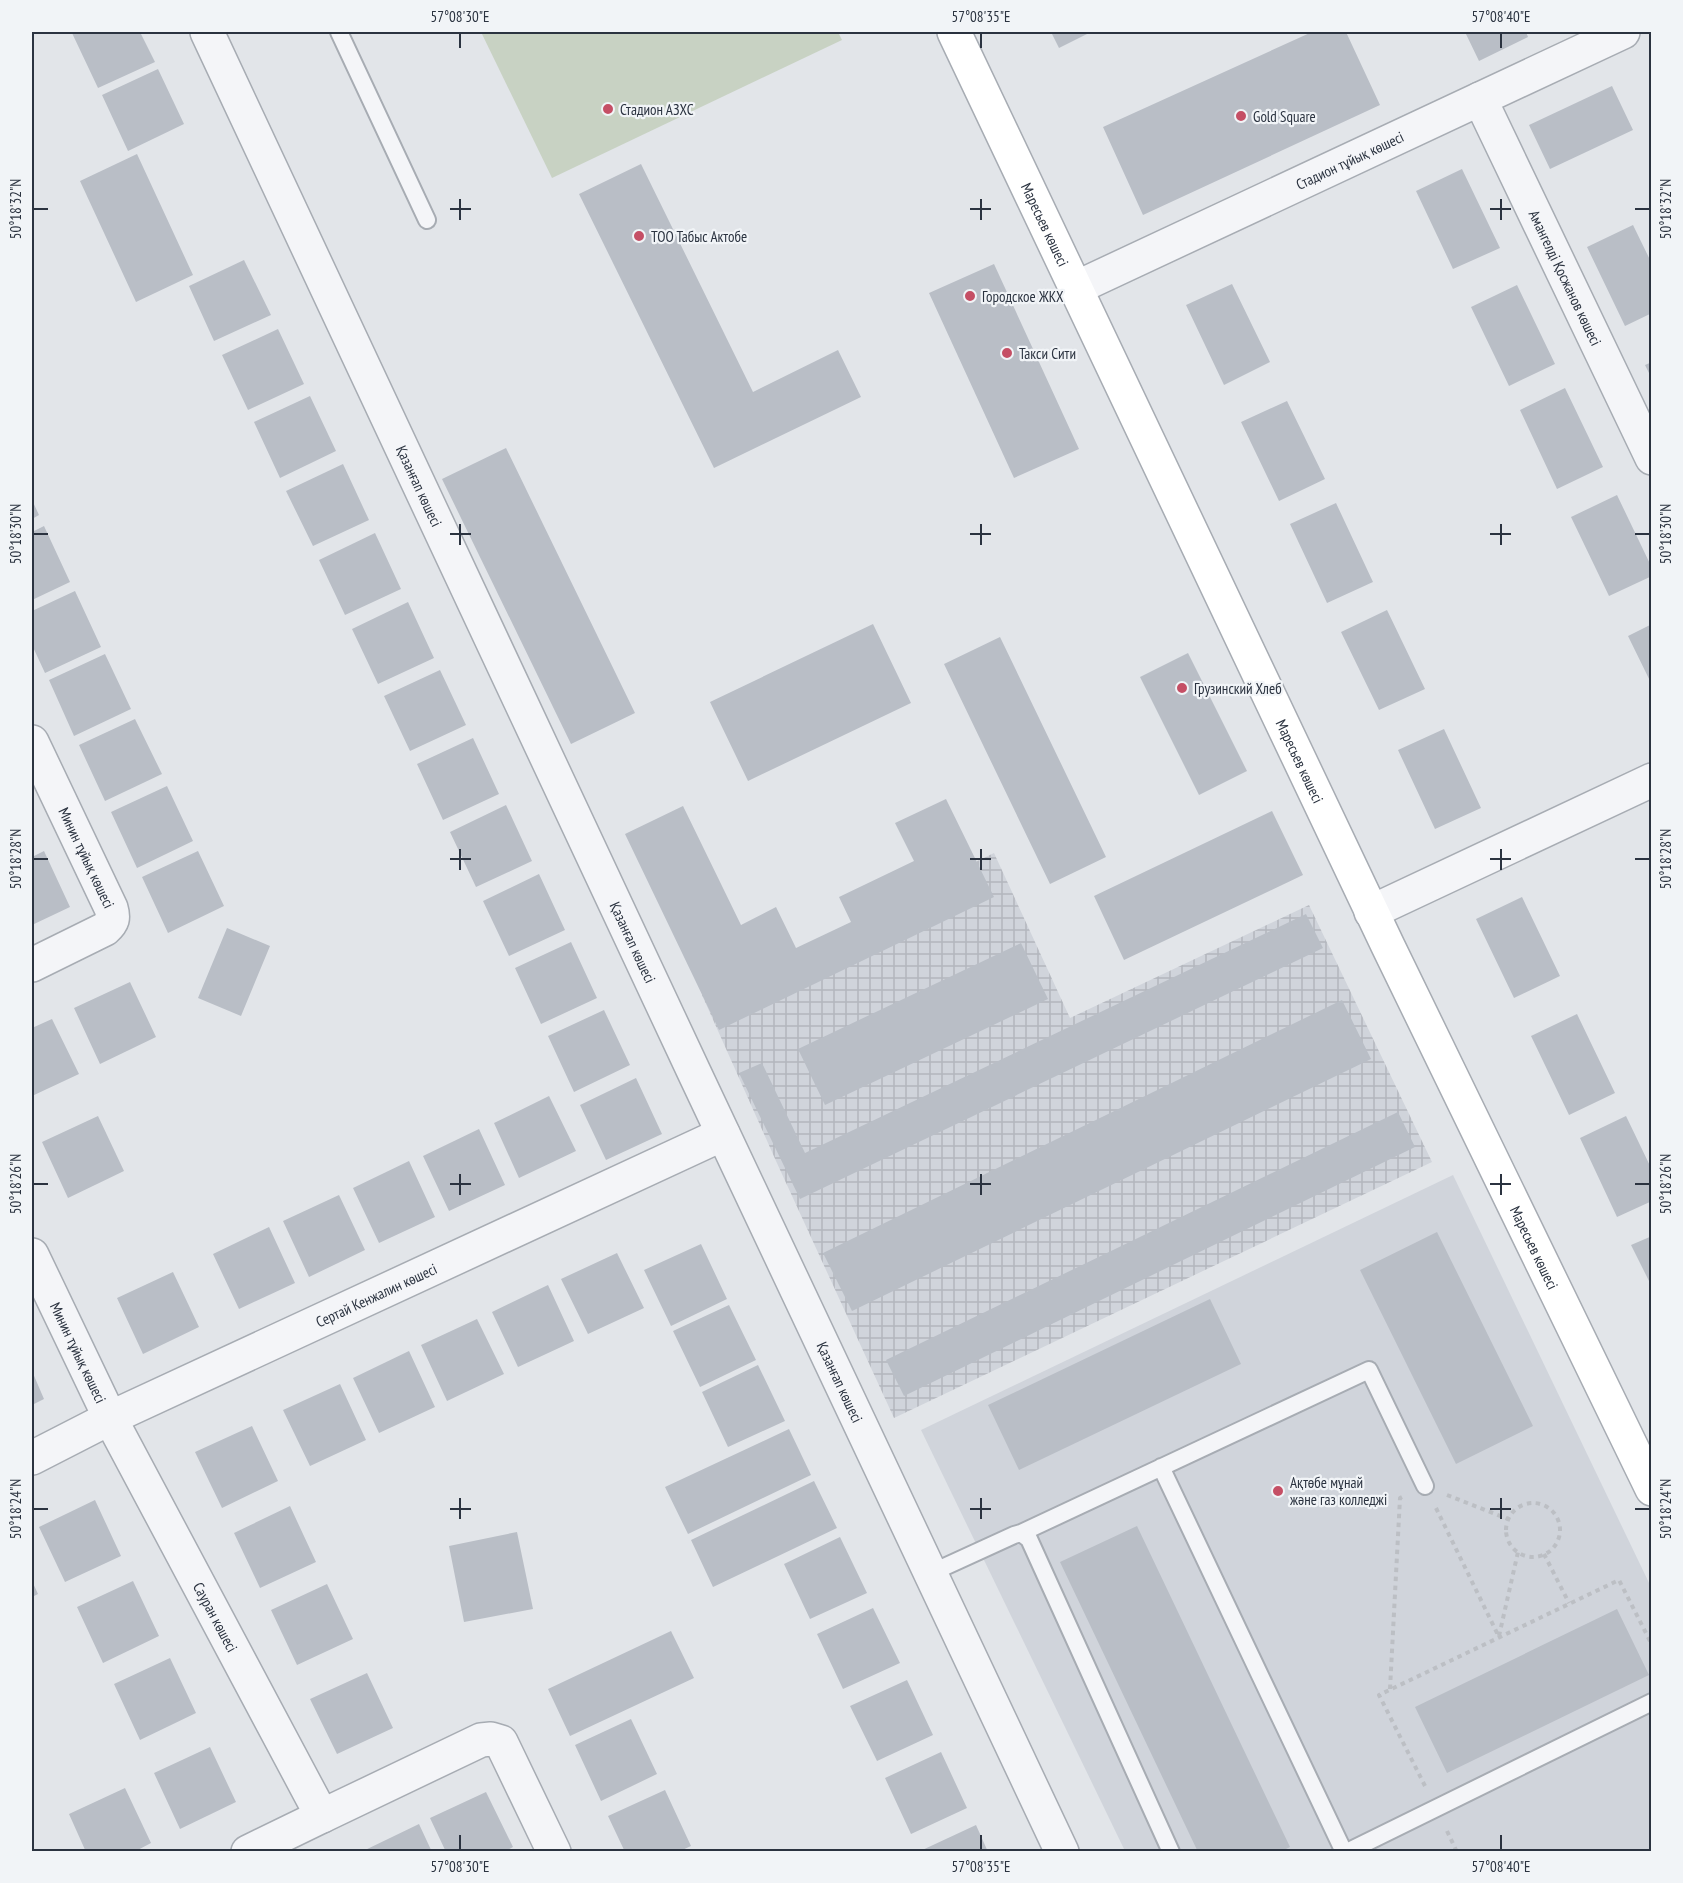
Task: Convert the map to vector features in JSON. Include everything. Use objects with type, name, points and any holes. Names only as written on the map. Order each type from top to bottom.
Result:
[{"type":"main road","name":"Маресьев көшесі","points":[[954,32],[1371,912],[1652,1490]]},
{"type":"street","name":"Қазанғап көшесі","points":[[207,32],[1062,1851]]},
{"type":"street","name":"Стадион тұйық көшесі","points":[[1076,288],[1623,32]]},
{"type":"street","name":"Амангелді Қосжанов көшесі","points":[[1480,99],[1652,458]]},
{"type":"street","name":"Минин тұйық көшесі","points":[[32,742],[113,916],[112,923],[105,929],[32,965]]},
{"type":"street","points":[[1371,912],[1652,780]]},
{"type":"street","name":"Сертай Кенжалин көшесі","points":[[32,1458],[110,1418],[723,1134]]},
{"type":"street","name":"Минин тұйық көшесі","points":[[32,1255],[110,1418]]},
{"type":"street","name":"Сауран көшесі","points":[[110,1418],[322,1816]]},
{"type":"street","points":[[248,1851],[481,1740],[491,1739],[501,1742],[554,1851]]},
{"type":"lane","points":[[339,32],[427,220]]},
{"type":"lane","points":[[931,1573],[1369,1370],[1425,1486]]},
{"type":"lane","points":[[1161,1467],[1345,1851],[1652,1702]]},
{"type":"lane","points":[[1021,1533],[1029,1539],[1171,1851]]},
{"type":"path","points":[[1390,1689],[1400,1498],[1425,1486],[1508,1519]]},
{"type":"path","points":[[1425,1486],[1499,1637]]},
{"type":"path","points":[[1527,1503],[1536,1503],[1551,1510],[1556,1516],[1560,1533],[1558,1541],[1544,1554],[1535,1557],[1526,1556],[1511,1546],[1506,1528],[1508,1519],[1513,1512],[1527,1503]]},
{"type":"path","points":[[1499,1637],[1518,1552]]},
{"type":"path","points":[[1544,1554],[1569,1604]]},
{"type":"path","points":[[1457,1851],[1378,1695],[1619,1580],[1652,1646]]},
{"type":"shaded area","points":[[994,853],[1070,1018],[1309,905],[1432,1162],[894,1418],[702,995]]},
{"type":"shaded area","name":"Ақтөбе мұнай және газ колледжі","points":[[1453,1175],[1651,1587],[1651,1851],[1125,1851],[921,1430]]},
{"type":"green space","name":"Стадион АЗХС","points":[[481,32],[838,32],[842,40],[552,178]]},
{"type":"building","points":[[140,32],[155,62],[98,88],[72,33]]},
{"type":"building","points":[[1051,32],[1091,32],[1059,48]]},
{"type":"building","name":"Gold Square","points":[[1312,32],[1346,32],[1380,105],[1143,215],[1103,127]]},
{"type":"building","points":[[1465,32],[1526,32],[1528,37],[1479,61]]},
{"type":"building","points":[[158,69],[184,124],[128,151],[102,95]]},
{"type":"building","points":[[1612,86],[1633,130],[1550,169],[1529,125]]},
{"type":"building","points":[[137,154],[193,275],[136,302],[80,181]]},
{"type":"building","points":[[641,164],[753,392],[838,350],[861,397],[714,468],[579,194]]},
{"type":"building","points":[[1462,169],[1500,248],[1453,269],[1416,191]]},
{"type":"building","points":[[1633,225],[1652,264],[1652,313],[1625,326],[1587,247]]},
{"type":"building","points":[[244,260],[271,315],[214,341],[189,286]]},
{"type":"building","points":[[994,264],[1079,449],[1014,478],[929,293]]},
{"type":"building","points":[[1232,284],[1270,362],[1224,385],[1186,305]]},
{"type":"building","points":[[1517,285],[1555,364],[1509,386],[1471,307]]},
{"type":"building","points":[[278,329],[304,384],[248,410],[222,355]]},
{"type":"building","points":[[1652,362],[1652,379],[1645,365]]},
{"type":"building","points":[[1565,388],[1603,467],[1557,489],[1520,410]]},
{"type":"building","points":[[310,396],[336,451],[280,478],[254,422]]},
{"type":"building","points":[[1287,401],[1325,479],[1279,501],[1241,422]]},
{"type":"building","points":[[506,448],[635,713],[571,744],[442,479]]},
{"type":"building","points":[[343,464],[369,520],[313,546],[286,491]]},
{"type":"building","points":[[1617,495],[1652,568],[1652,576],[1609,596],[1571,517]]},
{"type":"building","points":[[32,500],[39,515],[32,519]]},
{"type":"building","points":[[1336,503],[1373,582],[1327,603],[1290,524]]},
{"type":"building","points":[[44,526],[70,582],[32,600],[32,532]]},
{"type":"building","points":[[375,533],[401,589],[345,615],[319,560]]},
{"type":"building","points":[[75,591],[101,647],[45,673],[32,645],[32,611]]},
{"type":"building","points":[[408,602],[434,658],[378,684],[352,629]]},
{"type":"building","points":[[1387,610],[1425,689],[1379,710],[1341,632]]},
{"type":"building","points":[[873,624],[911,703],[748,781],[710,702]]},
{"type":"building","points":[[1652,624],[1652,685],[1628,636]]},
{"type":"building","points":[[1000,637],[1106,857],[1050,884],[944,664]]},
{"type":"building","points":[[1188,653],[1247,771],[1199,795],[1140,677]]},
{"type":"building","points":[[105,654],[131,709],[74,736],[49,680]]},
{"type":"building","points":[[440,670],[466,725],[410,751],[384,696]]},
{"type":"building","points":[[135,719],[162,774],[105,801],[79,745]]},
{"type":"building","points":[[1444,729],[1481,808],[1435,829],[1398,750]]},
{"type":"building","points":[[473,738],[499,794],[443,820],[417,764]]},
{"type":"building","points":[[167,786],[193,841],[137,868],[111,812]]},
{"type":"building","points":[[946,799],[994,897],[719,1030],[625,834],[683,806],[741,925],[776,907],[796,948],[851,922],[839,897],[914,861],[895,823]]},
{"type":"building","points":[[506,805],[532,861],[476,887],[450,832]]},
{"type":"building","points":[[1272,811],[1303,875],[1124,960],[1094,896]]},
{"type":"building","points":[[44,851],[70,907],[32,925],[32,857]]},
{"type":"building","points":[[198,851],[224,906],[168,933],[142,877]]},
{"type":"building","points":[[539,874],[565,930],[509,956],[483,901]]},
{"type":"building","points":[[1522,897],[1560,976],[1514,998],[1476,919]]},
{"type":"building","points":[[1306,914],[1323,948],[800,1199],[739,1073],[762,1063],[805,1153]]},
{"type":"building","points":[[227,928],[270,946],[241,1016],[198,998]]},
{"type":"building","points":[[571,942],[597,998],[541,1024],[515,968]]},
{"type":"building","points":[[1021,943],[1048,999],[825,1105],[798,1049]]},
{"type":"building","points":[[130,982],[156,1037],[100,1064],[74,1008]]},
{"type":"building","points":[[1342,1000],[1371,1059],[852,1311],[823,1253]]},
{"type":"building","points":[[604,1010],[630,1065],[574,1092],[548,1036]]},
{"type":"building","points":[[1577,1014],[1615,1093],[1569,1115],[1531,1036]]},
{"type":"building","points":[[52,1019],[79,1074],[32,1096],[32,1028]]},
{"type":"building","points":[[636,1078],[662,1134],[606,1160],[580,1105]]},
{"type":"building","points":[[549,1096],[576,1151],[519,1178],[494,1123]]},
{"type":"building","points":[[1398,1112],[1415,1147],[904,1396],[886,1360]]},
{"type":"building","points":[[98,1116],[124,1171],[68,1198],[42,1142]]},
{"type":"building","points":[[1626,1116],[1652,1170],[1652,1201],[1617,1217],[1580,1138]]},
{"type":"building","points":[[479,1129],[505,1185],[449,1211],[423,1156]]},
{"type":"building","points":[[409,1161],[435,1217],[379,1243],[353,1188]]},
{"type":"building","points":[[339,1195],[365,1250],[309,1277],[283,1221]]},
{"type":"building","points":[[269,1227],[295,1283],[239,1309],[213,1254]]},
{"type":"building","points":[[1437,1232],[1533,1426],[1456,1464],[1360,1270]]},
{"type":"building","points":[[1652,1236],[1652,1287],[1631,1245]]},
{"type":"building","points":[[701,1244],[727,1299],[671,1326],[644,1270]]},
{"type":"building","points":[[617,1253],[644,1308],[588,1334],[561,1279]]},
{"type":"building","points":[[173,1272],[199,1327],[143,1354],[117,1298]]},
{"type":"building","points":[[548,1285],[574,1341],[518,1367],[492,1312]]},
{"type":"building","points":[[1210,1299],[1241,1364],[1019,1470],[988,1405]]},
{"type":"building","points":[[729,1305],[756,1360],[700,1387],[673,1331]]},
{"type":"building","points":[[477,1319],[504,1374],[447,1401],[421,1345]]},
{"type":"building","points":[[409,1351],[435,1407],[379,1433],[353,1378]]},
{"type":"building","points":[[758,1365],[785,1421],[728,1447],[702,1392]]},
{"type":"building","points":[[32,1371],[44,1399],[32,1405]]},
{"type":"building","points":[[340,1384],[366,1440],[310,1466],[283,1410]]},
{"type":"building","points":[[252,1426],[278,1481],[222,1508],[195,1452]]},
{"type":"building","points":[[789,1429],[811,1475],[688,1534],[665,1487]]},
{"type":"building","points":[[814,1481],[837,1528],[713,1587],[691,1540]]},
{"type":"building","points":[[95,1500],[121,1556],[65,1582],[39,1527]]},
{"type":"building","points":[[290,1506],[316,1562],[260,1588],[234,1533]]},
{"type":"building","points":[[1137,1526],[1290,1847],[1280,1852],[1198,1852],[1060,1562]]},
{"type":"building","points":[[517,1532],[533,1609],[464,1622],[449,1546]]},
{"type":"building","points":[[840,1537],[867,1593],[810,1619],[784,1564]]},
{"type":"building","points":[[32,1581],[38,1594],[32,1597]]},
{"type":"building","points":[[133,1581],[159,1636],[103,1663],[77,1607]]},
{"type":"building","points":[[327,1584],[353,1639],[297,1665],[271,1610]]},
{"type":"building","points":[[873,1608],[900,1663],[843,1689],[817,1634]]},
{"type":"building","points":[[1617,1609],[1649,1675],[1447,1773],[1415,1707]]},
{"type":"building","points":[[671,1631],[694,1678],[570,1736],[548,1689]]},
{"type":"building","points":[[170,1658],[196,1713],[140,1740],[114,1684]]},
{"type":"building","points":[[367,1673],[393,1728],[337,1754],[310,1699]]},
{"type":"building","points":[[907,1680],[933,1735],[877,1761],[850,1706]]},
{"type":"building","points":[[631,1719],[657,1774],[601,1801],[575,1745]]},
{"type":"building","points":[[210,1747],[236,1802],[180,1829],[154,1773]]},
{"type":"building","points":[[941,1752],[967,1808],[911,1834],[885,1778]]},
{"type":"building","points":[[125,1788],[151,1843],[134,1852],[86,1852],[69,1814]]},
{"type":"building","points":[[665,1790],[691,1846],[678,1852],[625,1852],[608,1816]]},
{"type":"building","points":[[486,1792],[513,1847],[504,1852],[446,1852],[430,1818]]},
{"type":"building","points":[[419,1824],[432,1852],[361,1852]]},
{"type":"building","points":[[976,1825],[988,1852],[918,1852]]},
{"type":"place","name":"Стадион АЗХС","points":[[608,109]]},
{"type":"place","name":"Gold Square","points":[[1241,116]]},
{"type":"place","name":"ТОО Табыс Актобе","points":[[639,236]]},
{"type":"place","name":"Городское ЖКХ","points":[[970,296]]},
{"type":"place","name":"Такси Сити","points":[[1007,353]]},
{"type":"place","name":"Грузинский Хлеб","points":[[1182,688]]},
{"type":"place","name":"Ақтөбе мұнай және газ колледжі","points":[[1278,1491]]}]
